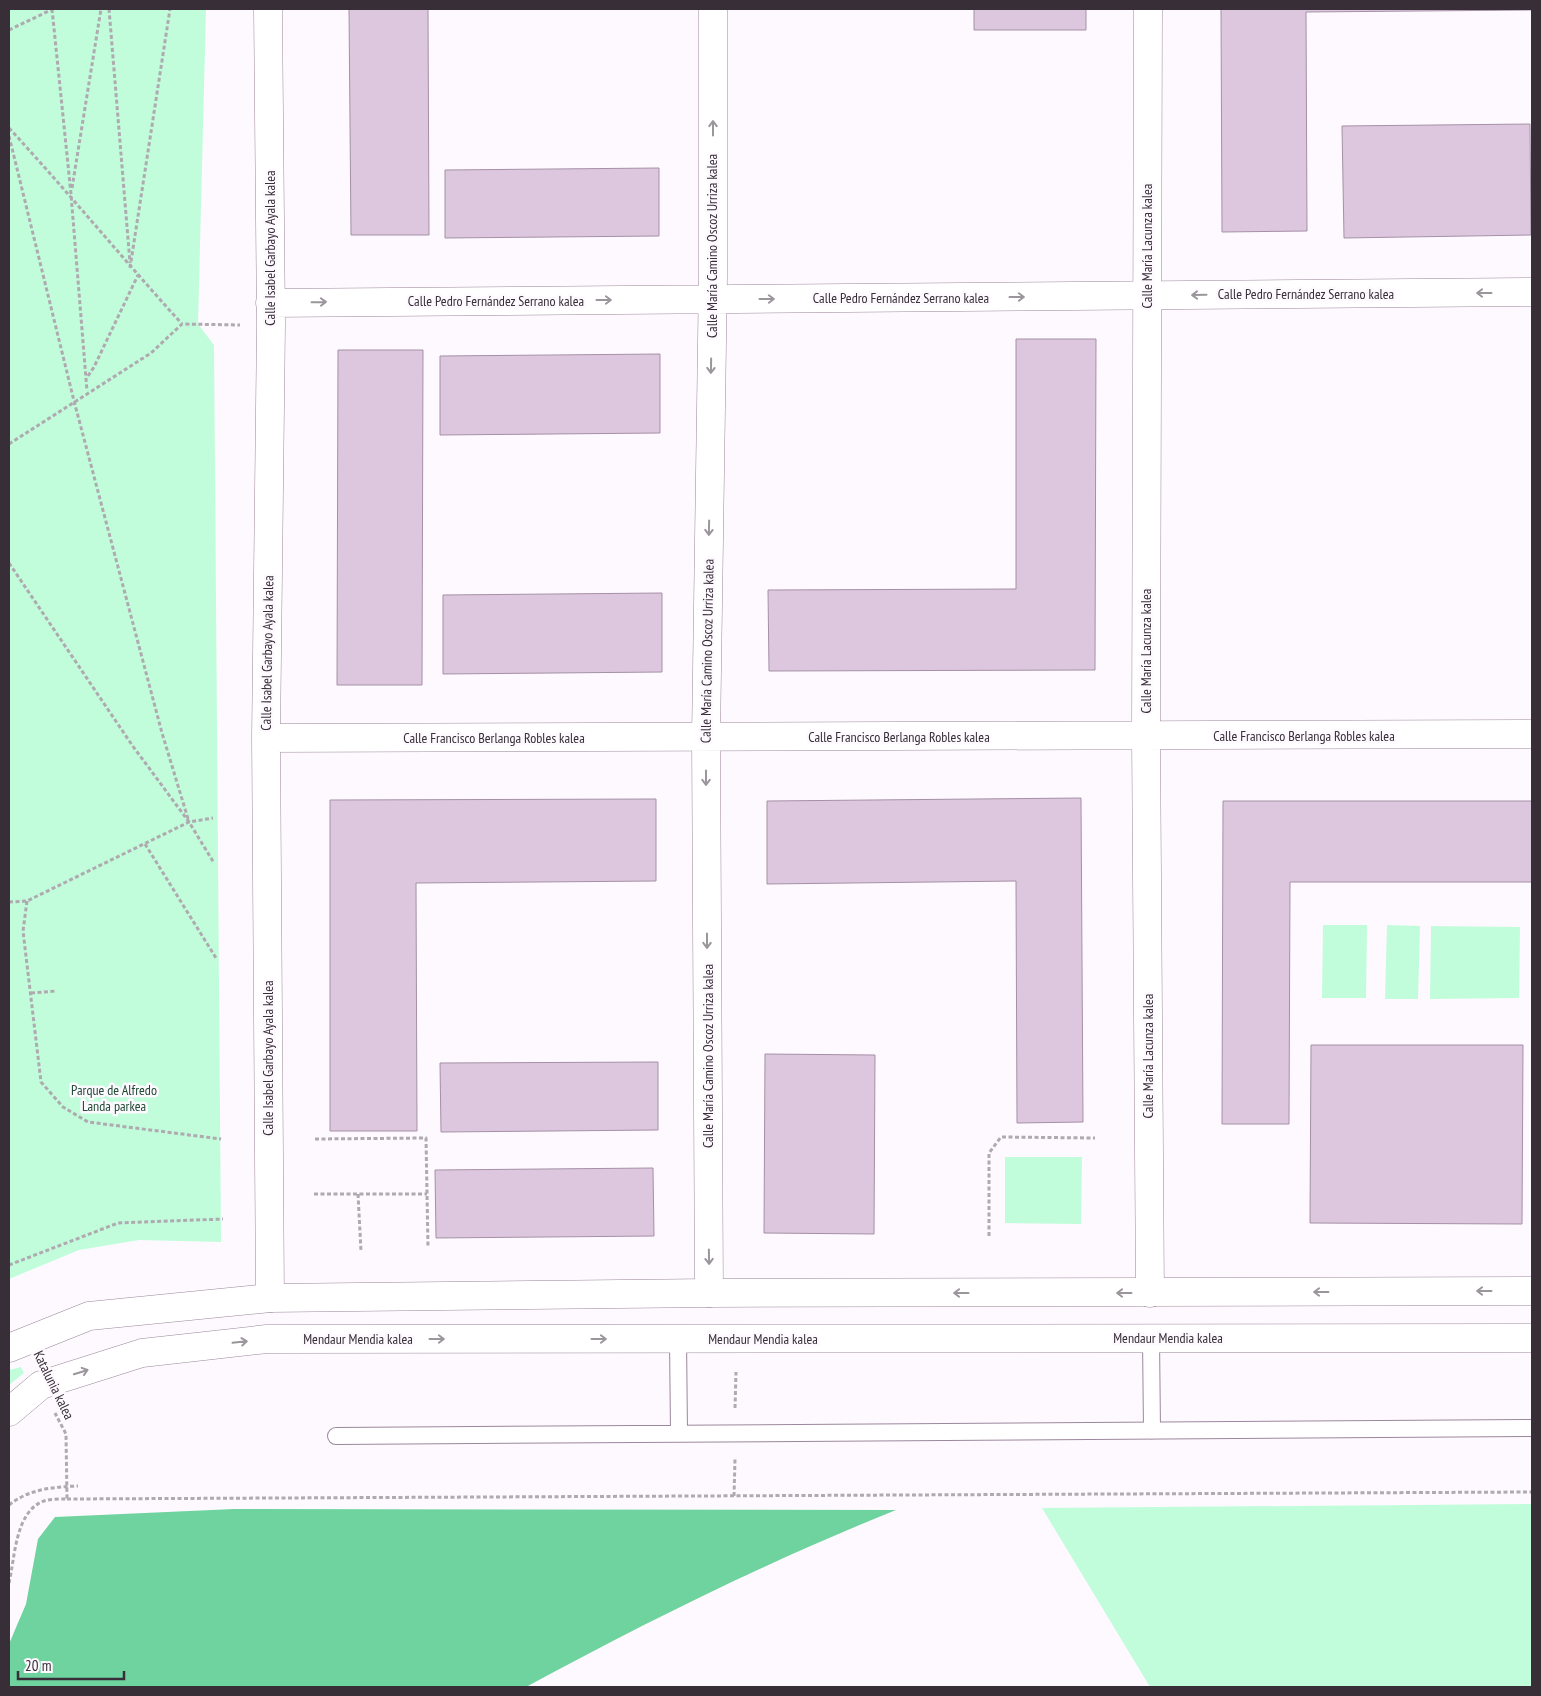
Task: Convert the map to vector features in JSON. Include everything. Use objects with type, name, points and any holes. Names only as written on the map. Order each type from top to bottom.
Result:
[{"type":"street","name":"Calle Isabel Garbayo Ayala kalea","points":[[268,9],[270,303],[266,738],[270,1298]]},
{"type":"street","name":"Calle María Camino Oscoz Urriza kalea","points":[[709,1293],[706,737],[712,300],[713,9]]},
{"type":"street","name":"Calle María Lacunza kalea","points":[[1148,9],[1146,737],[1150,1294]]},
{"type":"street","name":"Calle Pedro Fernández Serrano kalea","points":[[270,303],[1532,292]]},
{"type":"street","name":"Calle Francisco Berlanga Robles kalea","points":[[266,738],[1146,737],[1532,734]]},
{"type":"street","points":[[9,1348],[89,1316],[270,1298],[709,1293],[1150,1294],[1532,1291]]},
{"type":"street","name":"Mendaur Mendia kalea","points":[[9,1412],[41,1385],[142,1353],[267,1339],[1532,1338]]},
{"type":"lane","points":[[1151,1338],[1152,1431]]},
{"type":"lane","points":[[678,1339],[679,1433]]},
{"type":"lane","points":[[336,1436],[1532,1428]]},
{"type":"path","points":[[9,30],[52,9],[71,194],[87,392]]},
{"type":"path","points":[[71,194],[101,9]]},
{"type":"path","points":[[109,9],[130,268]]},
{"type":"path","points":[[130,268],[170,9]]},
{"type":"path","points":[[9,128],[71,194],[130,268],[182,324]]},
{"type":"path","points":[[9,136],[74,400],[162,733],[189,822]]},
{"type":"path","points":[[87,377],[94,367],[138,276]]},
{"type":"path","points":[[9,444],[74,400],[151,353],[182,324],[198,324]]},
{"type":"path","points":[[9,563],[132,745],[189,822],[214,863]]},
{"type":"path","points":[[9,902],[28,901],[189,822],[213,818]]},
{"type":"path","points":[[145,844],[216,958]]},
{"type":"path","points":[[28,901],[23,931],[41,1082],[63,1107],[88,1122],[221,1139]]},
{"type":"path","points":[[31,993],[56,991]]},
{"type":"path","points":[[989,1236],[989,1153],[1001,1137],[1095,1138]]},
{"type":"path","points":[[315,1139],[426,1138],[428,1247]]},
{"type":"path","points":[[314,1194],[427,1194]]},
{"type":"path","points":[[358,1194],[361,1250]]},
{"type":"path","points":[[9,1266],[118,1223],[223,1219]]},
{"type":"path","name":"Katalunia kalea","points":[[41,1385],[66,1434],[67,1499]]},
{"type":"path","points":[[9,1505],[17,1498],[43,1489],[78,1486]]},
{"type":"path","points":[[9,1583],[22,1523],[32,1509],[44,1501],[67,1499],[1532,1492]]},
{"type":"green space","name":"Parque de Alfredo Landa parkea","points":[[9,9],[206,9],[198,324],[214,345],[221,1242],[139,1240],[79,1250],[9,1279]]},
{"type":"green space","points":[[1323,925],[1367,925],[1366,998],[1322,998]]},
{"type":"green space","points":[[1387,925],[1420,926],[1418,999],[1385,999]]},
{"type":"green space","points":[[1431,926],[1520,927],[1519,998],[1430,999]]},
{"type":"green space","points":[[1005,1157],[1082,1157],[1081,1224],[1005,1223]]},
{"type":"green space","points":[[21,1367],[24,1373],[9,1385],[9,1370]]},
{"type":"green space","points":[[1532,1504],[1532,1687],[1150,1687],[1042,1508]]},
{"type":"green space","points":[[234,1509],[896,1510],[801,1550],[708,1593],[526,1687],[9,1687],[9,1644],[26,1604],[38,1539],[55,1517]]},
{"type":"building","points":[[349,9],[428,9],[429,235],[351,235]]},
{"type":"building","points":[[974,9],[1086,9],[1086,30],[974,30]]},
{"type":"building","points":[[1221,9],[1532,10],[1306,12],[1307,231],[1222,232]]},
{"type":"building","points":[[1530,124],[1531,235],[1344,238],[1342,126]]},
{"type":"building","points":[[659,168],[659,236],[445,238],[445,170]]},
{"type":"building","points":[[1016,339],[1096,339],[1095,670],[769,671],[768,590],[1016,589]]},
{"type":"building","points":[[338,350],[423,350],[422,685],[337,685]]},
{"type":"building","points":[[660,354],[660,433],[440,435],[440,356]]},
{"type":"building","points":[[662,593],[662,672],[443,674],[443,595]]},
{"type":"building","points":[[1081,798],[1083,1122],[1017,1123],[1016,881],[767,884],[767,801]]},
{"type":"building","points":[[656,799],[656,881],[416,883],[417,1131],[330,1131],[330,800]]},
{"type":"building","points":[[1223,801],[1532,801],[1532,882],[1290,882],[1289,1124],[1222,1124]]},
{"type":"building","points":[[1311,1045],[1523,1045],[1522,1224],[1310,1223]]},
{"type":"building","points":[[765,1054],[875,1055],[874,1234],[764,1233]]},
{"type":"building","points":[[658,1062],[658,1130],[441,1132],[440,1063]]},
{"type":"building","points":[[653,1168],[654,1236],[436,1238],[435,1170]]}]
